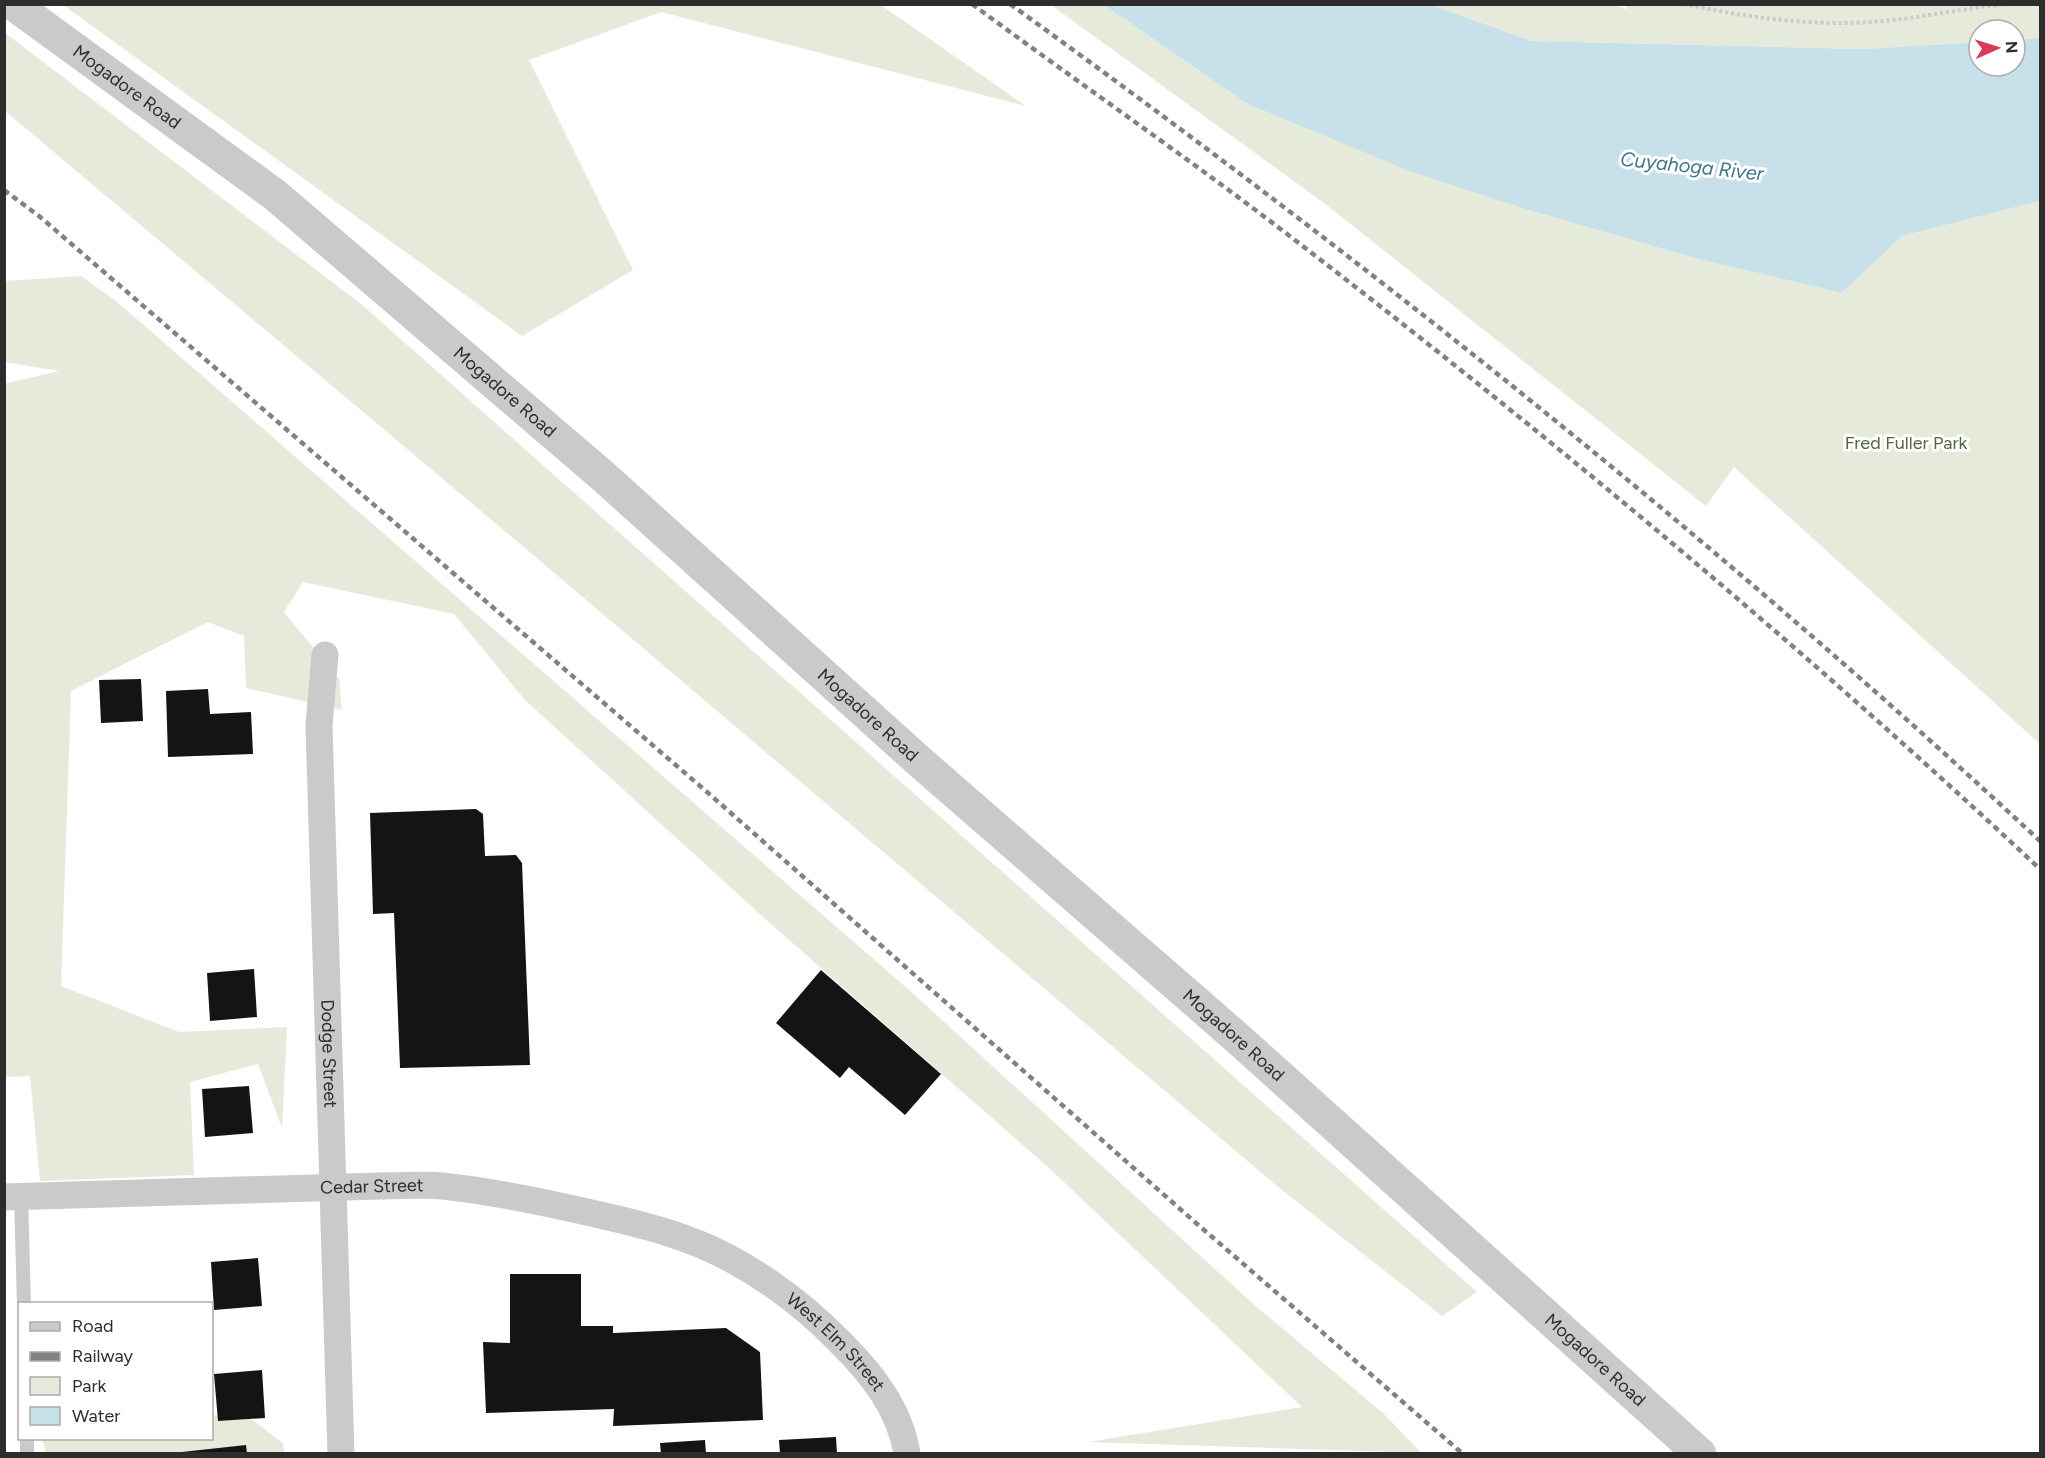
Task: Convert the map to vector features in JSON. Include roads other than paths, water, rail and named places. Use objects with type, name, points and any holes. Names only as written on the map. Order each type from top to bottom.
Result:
[{"type":"street","name":"Mogadore Road","points":[[13,4],[275,195],[595,469],[920,762],[1243,1044],[1700,1454]]},
{"type":"street","name":"Dodge Street","points":[[325,655],[319,725],[341,1454]]},
{"type":"street","name":"Cedar Street","points":[[13,1197],[442,1186],[550,1204],[664,1230],[728,1257]]},
{"type":"street","name":"West Elm Street","points":[[728,1257],[770,1283],[814,1315],[862,1364],[889,1403],[903,1431],[907,1454]]},
{"type":"lane","points":[[13,1197],[24,1302]]},
{"type":"water","name":"Cuyahoga River","points":[[1104,5],[1431,5],[1532,41],[1864,49],[1967,43],[1967,78],[2027,78],[2027,39],[2040,38],[2040,201],[1902,236],[1842,293],[1699,259],[1526,209],[1412,172],[1246,103]]},
{"type":"railway","points":[[972,4],[1274,224],[1471,378],[1760,618],[1948,784],[2040,869]]},
{"type":"railway","points":[[1010,4],[1277,202],[1538,407],[1793,619],[2040,841]]},
{"type":"railway","points":[[4,190],[39,216],[707,792],[1196,1223],[1463,1454]]},
{"type":"park label","name":"Fred Fuller Park","points":[[1906,443]]}]
